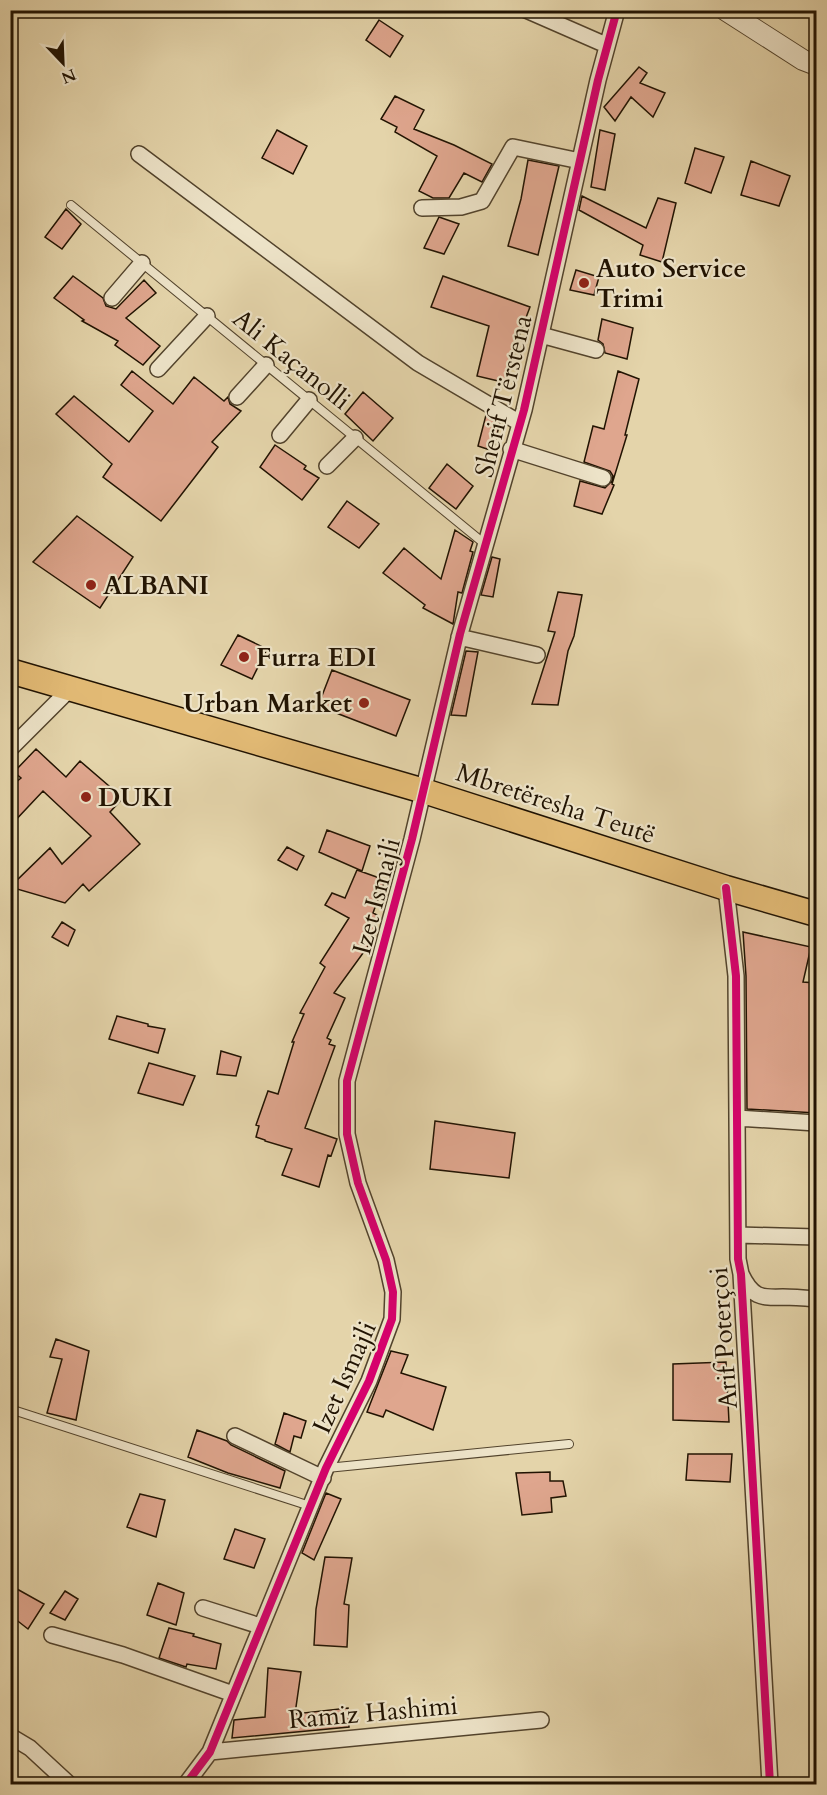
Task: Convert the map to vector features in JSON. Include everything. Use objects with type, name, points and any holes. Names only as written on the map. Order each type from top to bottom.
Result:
[{"type":"main road","name":"Mbretëresha Teutë","points":[[10,671],[424,791],[726,888],[816,914]]},
{"type":"street","points":[[526,10],[606,45]]},
{"type":"street","name":"Sherif Tërstena","points":[[424,791],[459,637],[520,423],[606,45],[617,10]]},
{"type":"street","points":[[725,10],[803,60],[816,65]]},
{"type":"street","points":[[422,208],[461,207],[482,201],[513,147],[580,160]]},
{"type":"street","name":"Sherif Tërstena","points":[[139,154],[418,363],[520,423]]},
{"type":"street","points":[[112,298],[141,263]]},
{"type":"street","points":[[158,369],[207,316]]},
{"type":"street","points":[[541,334],[596,350]]},
{"type":"street","points":[[237,397],[266,365]]},
{"type":"street","points":[[280,435],[309,400]]},
{"type":"street","points":[[327,466],[355,438]]},
{"type":"street","points":[[512,449],[603,478]]},
{"type":"street","points":[[459,637],[537,655]]},
{"type":"street","points":[[10,749],[70,689]]},
{"type":"street","name":"Izet Ismajli","points":[[186,1785],[210,1752],[310,1506],[369,1381],[392,1319],[393,1292],[386,1260],[358,1183],[347,1134],[347,1081],[424,791]]},
{"type":"street","name":"Arif Poterçoi","points":[[726,888],[736,976],[738,1259],[741,1274],[770,1785]]},
{"type":"street","points":[[737,1118],[816,1124]]},
{"type":"street","points":[[738,1235],[816,1237]]},
{"type":"street","points":[[741,1274],[746,1285],[754,1293],[765,1298],[816,1299]]},
{"type":"street","points":[[235,1436],[324,1473]]},
{"type":"street","points":[[203,1608],[260,1626]]},
{"type":"street","points":[[52,1635],[123,1654],[233,1694]]},
{"type":"street","name":"Ramiz Hashimi","points":[[210,1752],[541,1720]]},
{"type":"street","points":[[10,1736],[30,1748],[69,1785]]},
{"type":"lane","name":"Ali Kaçanolli","points":[[71,205],[486,545]]},
{"type":"lane","points":[[10,1409],[310,1506]]},
{"type":"lane","points":[[324,1473],[568,1443]]},
{"type":"building","points":[[379,20],[403,36],[390,57],[366,40]]},
{"type":"building","points":[[639,67],[647,73],[640,83],[665,93],[653,117],[631,97],[615,121],[604,107]]},
{"type":"building","points":[[395,96],[424,110],[414,129],[492,164],[482,182],[464,173],[449,198],[433,198],[419,191],[437,156],[395,132],[397,127],[381,119]]},
{"type":"building","points":[[277,130],[307,146],[293,174],[262,158]]},
{"type":"building","points":[[600,130],[615,134],[605,190],[591,187]]},
{"type":"building","points":[[695,148],[724,157],[711,193],[685,183]]},
{"type":"building","points":[[528,160],[559,166],[538,255],[508,246],[521,199]]},
{"type":"building","points":[[751,161],[790,176],[779,206],[741,195]]},
{"type":"building","points":[[582,196],[646,228],[658,198],[676,203],[662,262],[640,255],[643,245],[579,210]]},
{"type":"building","points":[[66,209],[81,224],[62,249],[45,237]]},
{"type":"building","points":[[439,217],[459,224],[444,254],[424,248]]},
{"type":"building","name":"Auto Service Trimi","points":[[576,270],[599,277],[594,295],[570,290]]},
{"type":"building","points":[[73,276],[103,298],[106,306],[116,309],[144,280],[156,293],[126,318],[160,346],[143,365],[115,345],[118,341],[82,321],[84,320],[54,298]]},
{"type":"building","points":[[443,276],[530,307],[519,336],[507,383],[477,376],[489,326],[431,307]]},
{"type":"building","points":[[602,319],[633,328],[627,359],[605,353],[603,344],[598,340]]},
{"type":"building","points":[[132,371],[173,404],[194,377],[224,401],[228,397],[230,404],[241,411],[212,442],[218,447],[161,521],[103,477],[112,464],[56,414],[74,396],[129,442],[153,411],[121,385]]},
{"type":"building","points":[[618,371],[639,379],[625,435],[627,435],[612,484],[614,485],[602,514],[574,506],[580,481],[605,488],[612,481],[613,476],[610,471],[584,462],[593,426],[604,429]]},
{"type":"building","points":[[363,392],[393,418],[373,441],[345,414]]},
{"type":"building","points":[[486,415],[500,422],[493,451],[478,446]]},
{"type":"building","points":[[275,445],[306,466],[304,469],[319,478],[302,500],[260,467]]},
{"type":"building","points":[[447,464],[473,486],[456,509],[429,488]]},
{"type":"building","points":[[347,501],[379,524],[359,548],[328,527]]},
{"type":"building","name":"ALBANI","points":[[77,516],[133,557],[100,608],[33,562]]},
{"type":"building","points":[[455,530],[473,542],[470,551],[473,552],[462,593],[458,592],[453,624],[423,608],[425,605],[383,573],[404,548],[441,579]]},
{"type":"building","points":[[492,557],[500,559],[493,597],[481,595]]},
{"type":"building","points":[[558,592],[582,595],[558,705],[532,704],[555,632],[548,631]]},
{"type":"building","name":"Furra EDI","points":[[238,635],[267,649],[252,679],[221,665]]},
{"type":"building","points":[[466,651],[478,652],[466,716],[451,715]]},
{"type":"building","name":"Urban Market","points":[[332,670],[410,700],[396,736],[318,706]]},
{"type":"building","points":[[36,749],[66,777],[80,761],[123,798],[110,812],[140,844],[89,891],[83,884],[65,903],[10,887],[50,848],[62,864],[91,836],[43,791],[10,826],[10,787],[21,778],[14,772]]},
{"type":"building","points":[[327,830],[370,846],[362,871],[319,852]]},
{"type":"building","points":[[287,847],[304,856],[297,870],[278,860]]},
{"type":"building","points":[[357,870],[385,880],[373,913],[377,915],[374,938],[334,993],[345,998],[327,1038],[331,1040],[329,1044],[335,1046],[305,1128],[337,1139],[331,1156],[328,1155],[319,1187],[282,1175],[292,1149],[256,1137],[259,1126],[256,1125],[268,1091],[278,1094],[294,1042],[292,1042],[304,1014],[300,1013],[325,967],[320,963],[349,918],[325,905],[332,893],[345,898]]},
{"type":"building","points":[[62,922],[75,930],[68,946],[52,937]]},
{"type":"building","points":[[743,932],[811,947],[803,982],[816,983],[816,1113],[747,1109],[746,976]]},
{"type":"building","points":[[117,1016],[165,1029],[158,1053],[109,1039]]},
{"type":"building","points":[[221,1051],[241,1057],[236,1076],[217,1074]]},
{"type":"building","points":[[149,1063],[195,1076],[183,1105],[138,1093]]},
{"type":"building","points":[[435,1121],[515,1133],[509,1178],[430,1169]]},
{"type":"building","points":[[56,1339],[89,1351],[76,1420],[47,1413],[62,1359],[50,1357]]},
{"type":"building","points":[[391,1351],[408,1355],[401,1373],[446,1387],[433,1430],[386,1410],[383,1417],[367,1412]]},
{"type":"building","points":[[726,1362],[729,1422],[673,1420],[673,1364]]},
{"type":"building","points":[[284,1413],[306,1421],[301,1438],[294,1436],[290,1452],[275,1444]]},
{"type":"building","points":[[197,1430],[227,1441],[285,1471],[280,1488],[228,1473],[188,1457]]},
{"type":"building","points":[[688,1454],[732,1454],[730,1482],[686,1480]]},
{"type":"building","points":[[550,1472],[550,1481],[563,1481],[566,1496],[551,1498],[552,1512],[522,1515],[516,1473]]},
{"type":"building","points":[[326,1493],[341,1499],[314,1560],[302,1553]]},
{"type":"building","points":[[140,1494],[165,1500],[156,1537],[127,1527]]},
{"type":"building","points":[[235,1529],[265,1539],[254,1568],[224,1559]]},
{"type":"building","points":[[325,1557],[352,1558],[344,1604],[349,1605],[347,1647],[314,1645],[316,1609]]},
{"type":"building","points":[[158,1583],[184,1593],[176,1625],[147,1615]]},
{"type":"building","points":[[17,1589],[44,1604],[28,1629],[10,1615],[10,1600]]},
{"type":"building","points":[[65,1591],[78,1599],[65,1620],[50,1613]]},
{"type":"building","points":[[169,1628],[221,1644],[216,1669],[187,1664],[186,1667],[159,1658]]},
{"type":"building","points":[[268,1668],[301,1672],[295,1714],[348,1708],[349,1727],[232,1738],[234,1720],[265,1717]]},
{"type":"cycle path","points":[[186,1784],[210,1752],[326,1468],[369,1381],[392,1319],[393,1292],[386,1260],[358,1183],[347,1134],[347,1081],[412,839],[460,634],[524,410],[598,80],[617,10]]},
{"type":"cycle path","points":[[726,888],[736,976],[738,1259],[741,1274],[770,1784]]},
{"type":"place","name":"Auto Service Trimi","points":[[584,283]]},
{"type":"place","name":"ALBANI","points":[[91,585]]},
{"type":"place","name":"Furra EDI","points":[[244,657]]},
{"type":"place","name":"Urban Market","points":[[364,703]]},
{"type":"place","name":"DUKI","points":[[86,797]]}]
